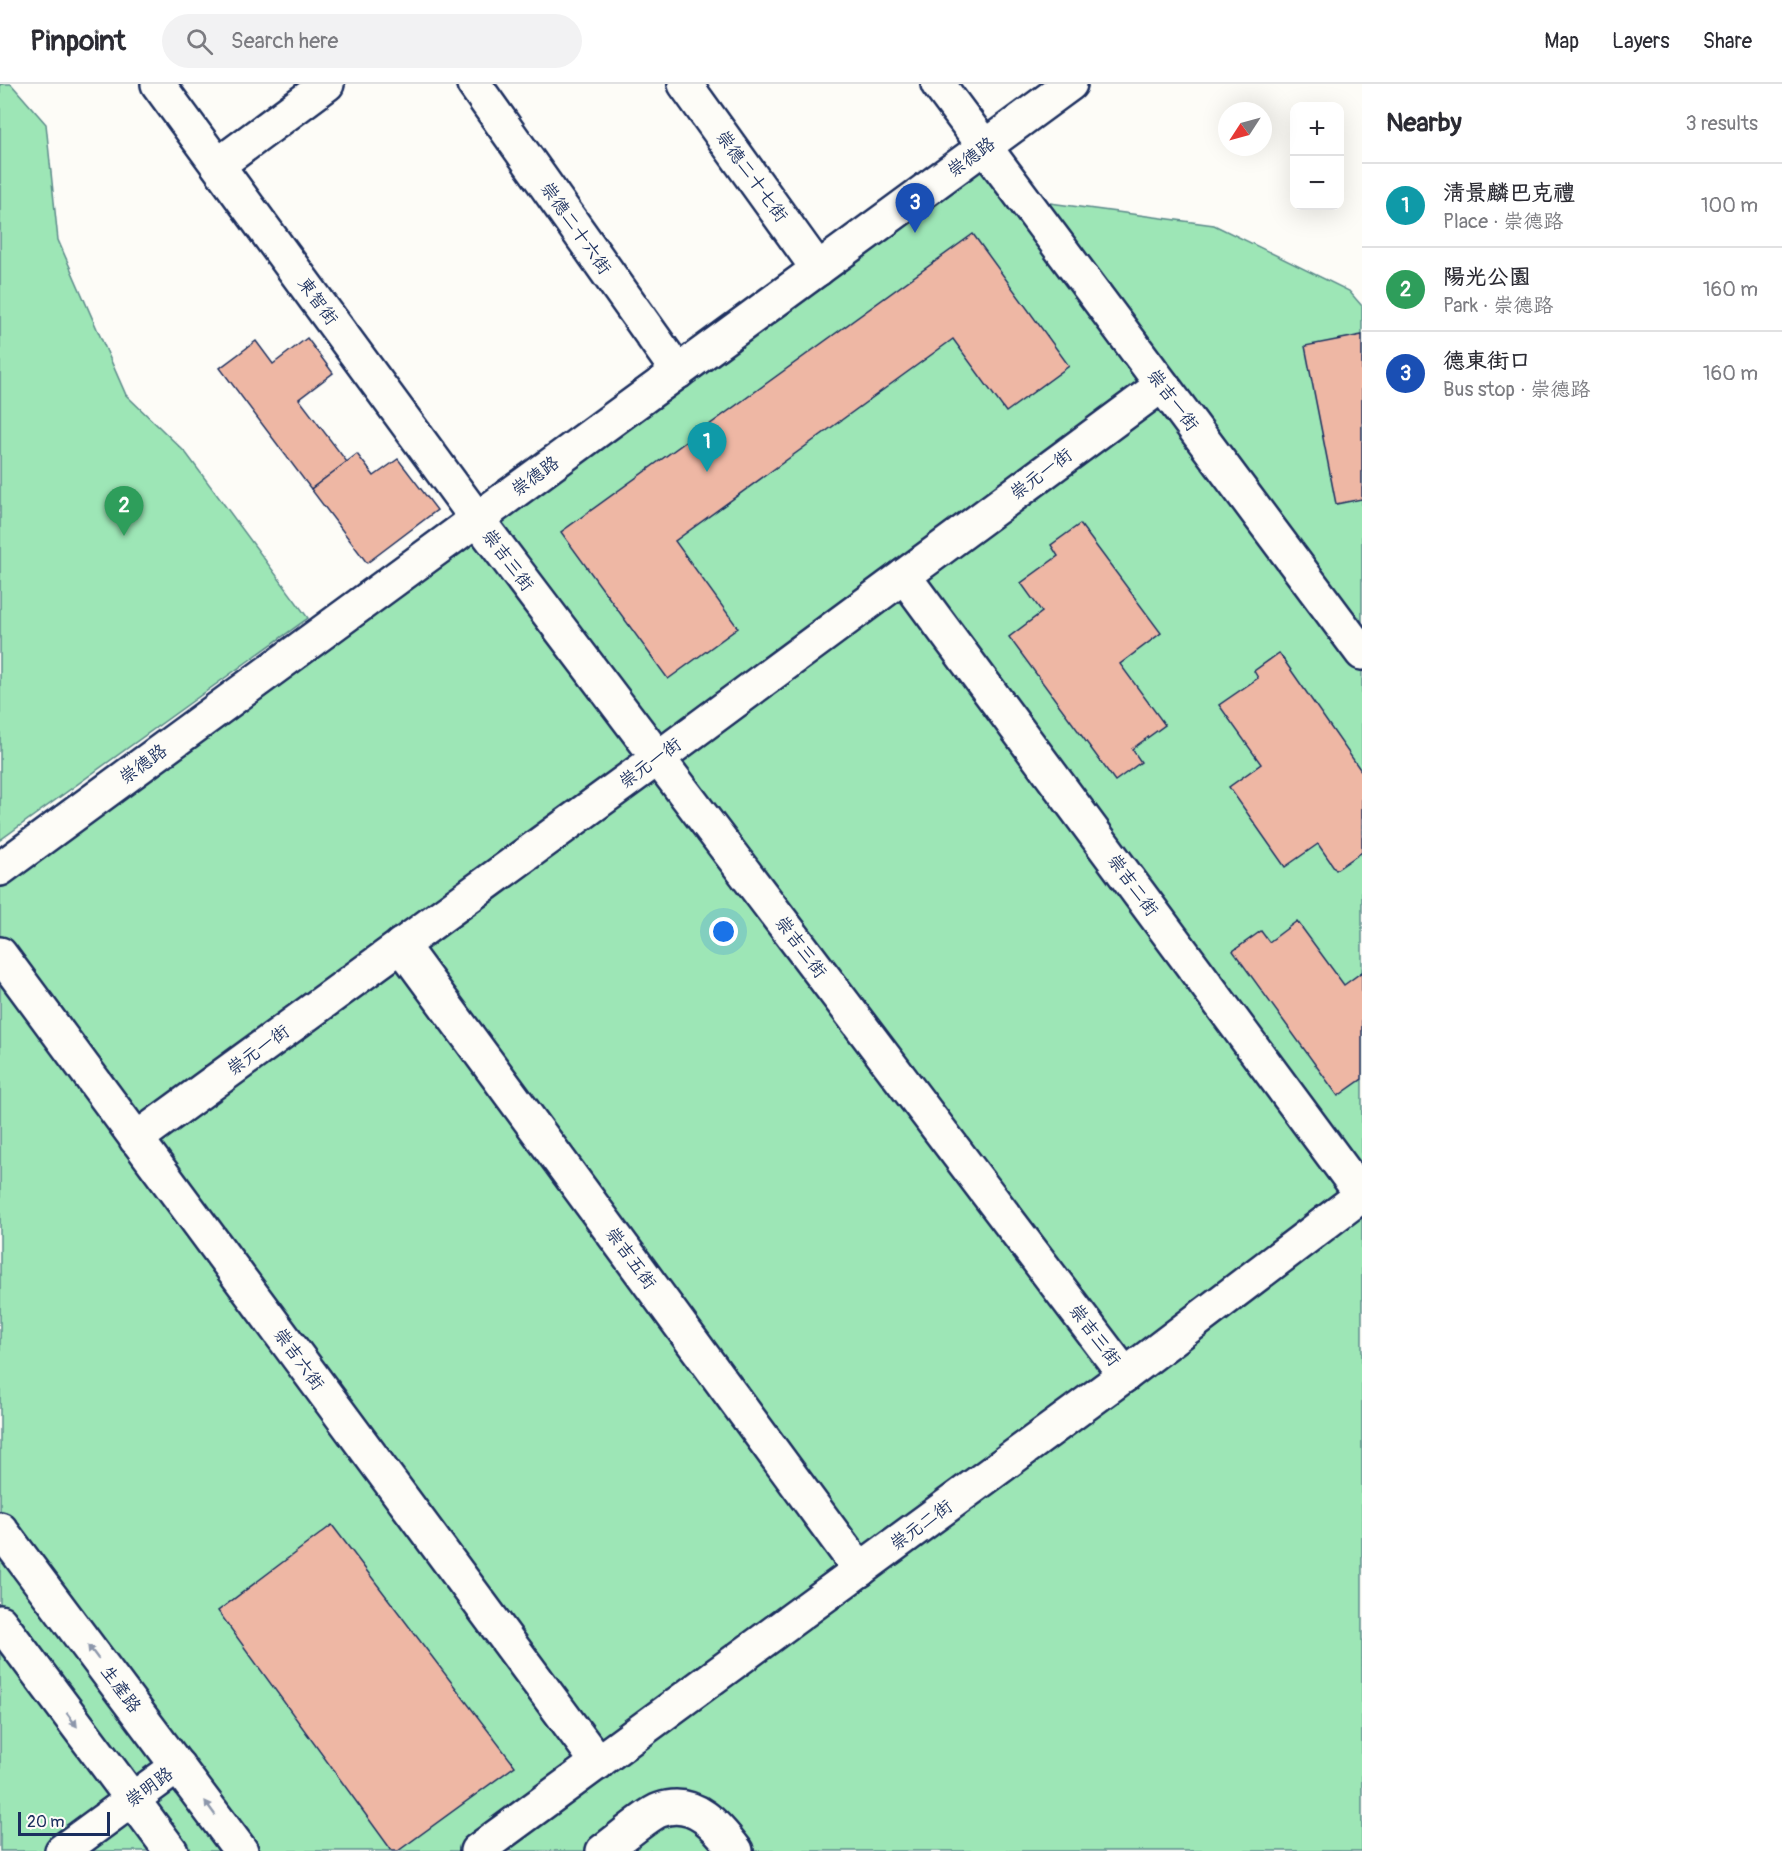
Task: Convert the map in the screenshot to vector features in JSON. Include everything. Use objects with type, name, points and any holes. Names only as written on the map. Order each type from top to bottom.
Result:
[{"type":"street","name":"東智街","points":[[158,84],[477,519]]},
{"type":"street","points":[[218,165],[327,84]]},
{"type":"street","name":"崇德二十六街","points":[[474,84],[678,372]]},
{"type":"street","name":"崇德二十七街","points":[[685,84],[818,269]]},
{"type":"street","name":"崇吉一街","points":[[938,84],[1362,653]]},
{"type":"street","name":"崇德路","points":[[0,869],[1070,84]]},
{"type":"street","name":"崇元一街","points":[[136,1139],[658,758],[1162,385]]},
{"type":"street","name":"崇吉三街","points":[[477,519],[1125,1376]]},
{"type":"street","name":"崇吉二街","points":[[904,576],[1362,1195]]},
{"type":"street","name":"崇吉五街","points":[[401,945],[861,1570]]},
{"type":"street","name":"崇吉六街","points":[[0,954],[598,1763]]},
{"type":"street","name":"崇元二街","points":[[477,1851],[1125,1376],[1362,1195]]},
{"type":"street","name":"生產路","points":[[0,1528],[241,1851]]},
{"type":"street","points":[[0,1622],[171,1851]]},
{"type":"street","name":"崇明路","points":[[62,1851],[178,1766]]},
{"type":"street","points":[[603,1851],[658,1810],[672,1808],[699,1813],[712,1821],[736,1851]]},
{"type":"green space","points":[[0,84],[11,84],[46,124],[58,240],[126,395],[186,453],[308,618],[0,840]]},
{"type":"green space","points":[[984,160],[1035,201],[1214,225],[1349,291],[1362,306],[1362,1851],[0,1851],[0,885]]},
{"type":"building","points":[[973,234],[1069,366],[1006,412],[953,339],[675,541],[738,628],[668,679],[561,532]]},
{"type":"building","points":[[1362,335],[1362,499],[1336,504],[1305,346]]},
{"type":"building","points":[[307,338],[333,373],[299,399],[347,462],[311,489],[220,368],[256,341],[273,364]]},
{"type":"building","points":[[357,454],[374,476],[398,459],[437,510],[367,563],[311,489]]},
{"type":"building","points":[[1080,524],[1161,633],[1120,664],[1165,725],[1132,749],[1141,762],[1115,781],[1009,637],[1042,612],[1021,583],[1058,556],[1051,545]]},
{"type":"building","points":[[1279,653],[1362,772],[1362,852],[1336,870],[1318,844],[1285,867],[1229,787],[1261,764],[1219,705],[1258,678],[1254,671]]},
{"type":"building","points":[[1297,921],[1344,985],[1362,972],[1362,1079],[1338,1096],[1233,951],[1261,931],[1269,942]]},
{"type":"building","points":[[332,1525],[515,1766],[398,1851],[392,1851],[218,1611]]},
{"type":"place","name":"德東街口","points":[[915,233]]},
{"type":"place","name":"清景麟巴克禮","points":[[707,472]]},
{"type":"place","name":"陽光公園","points":[[124,536]]}]
